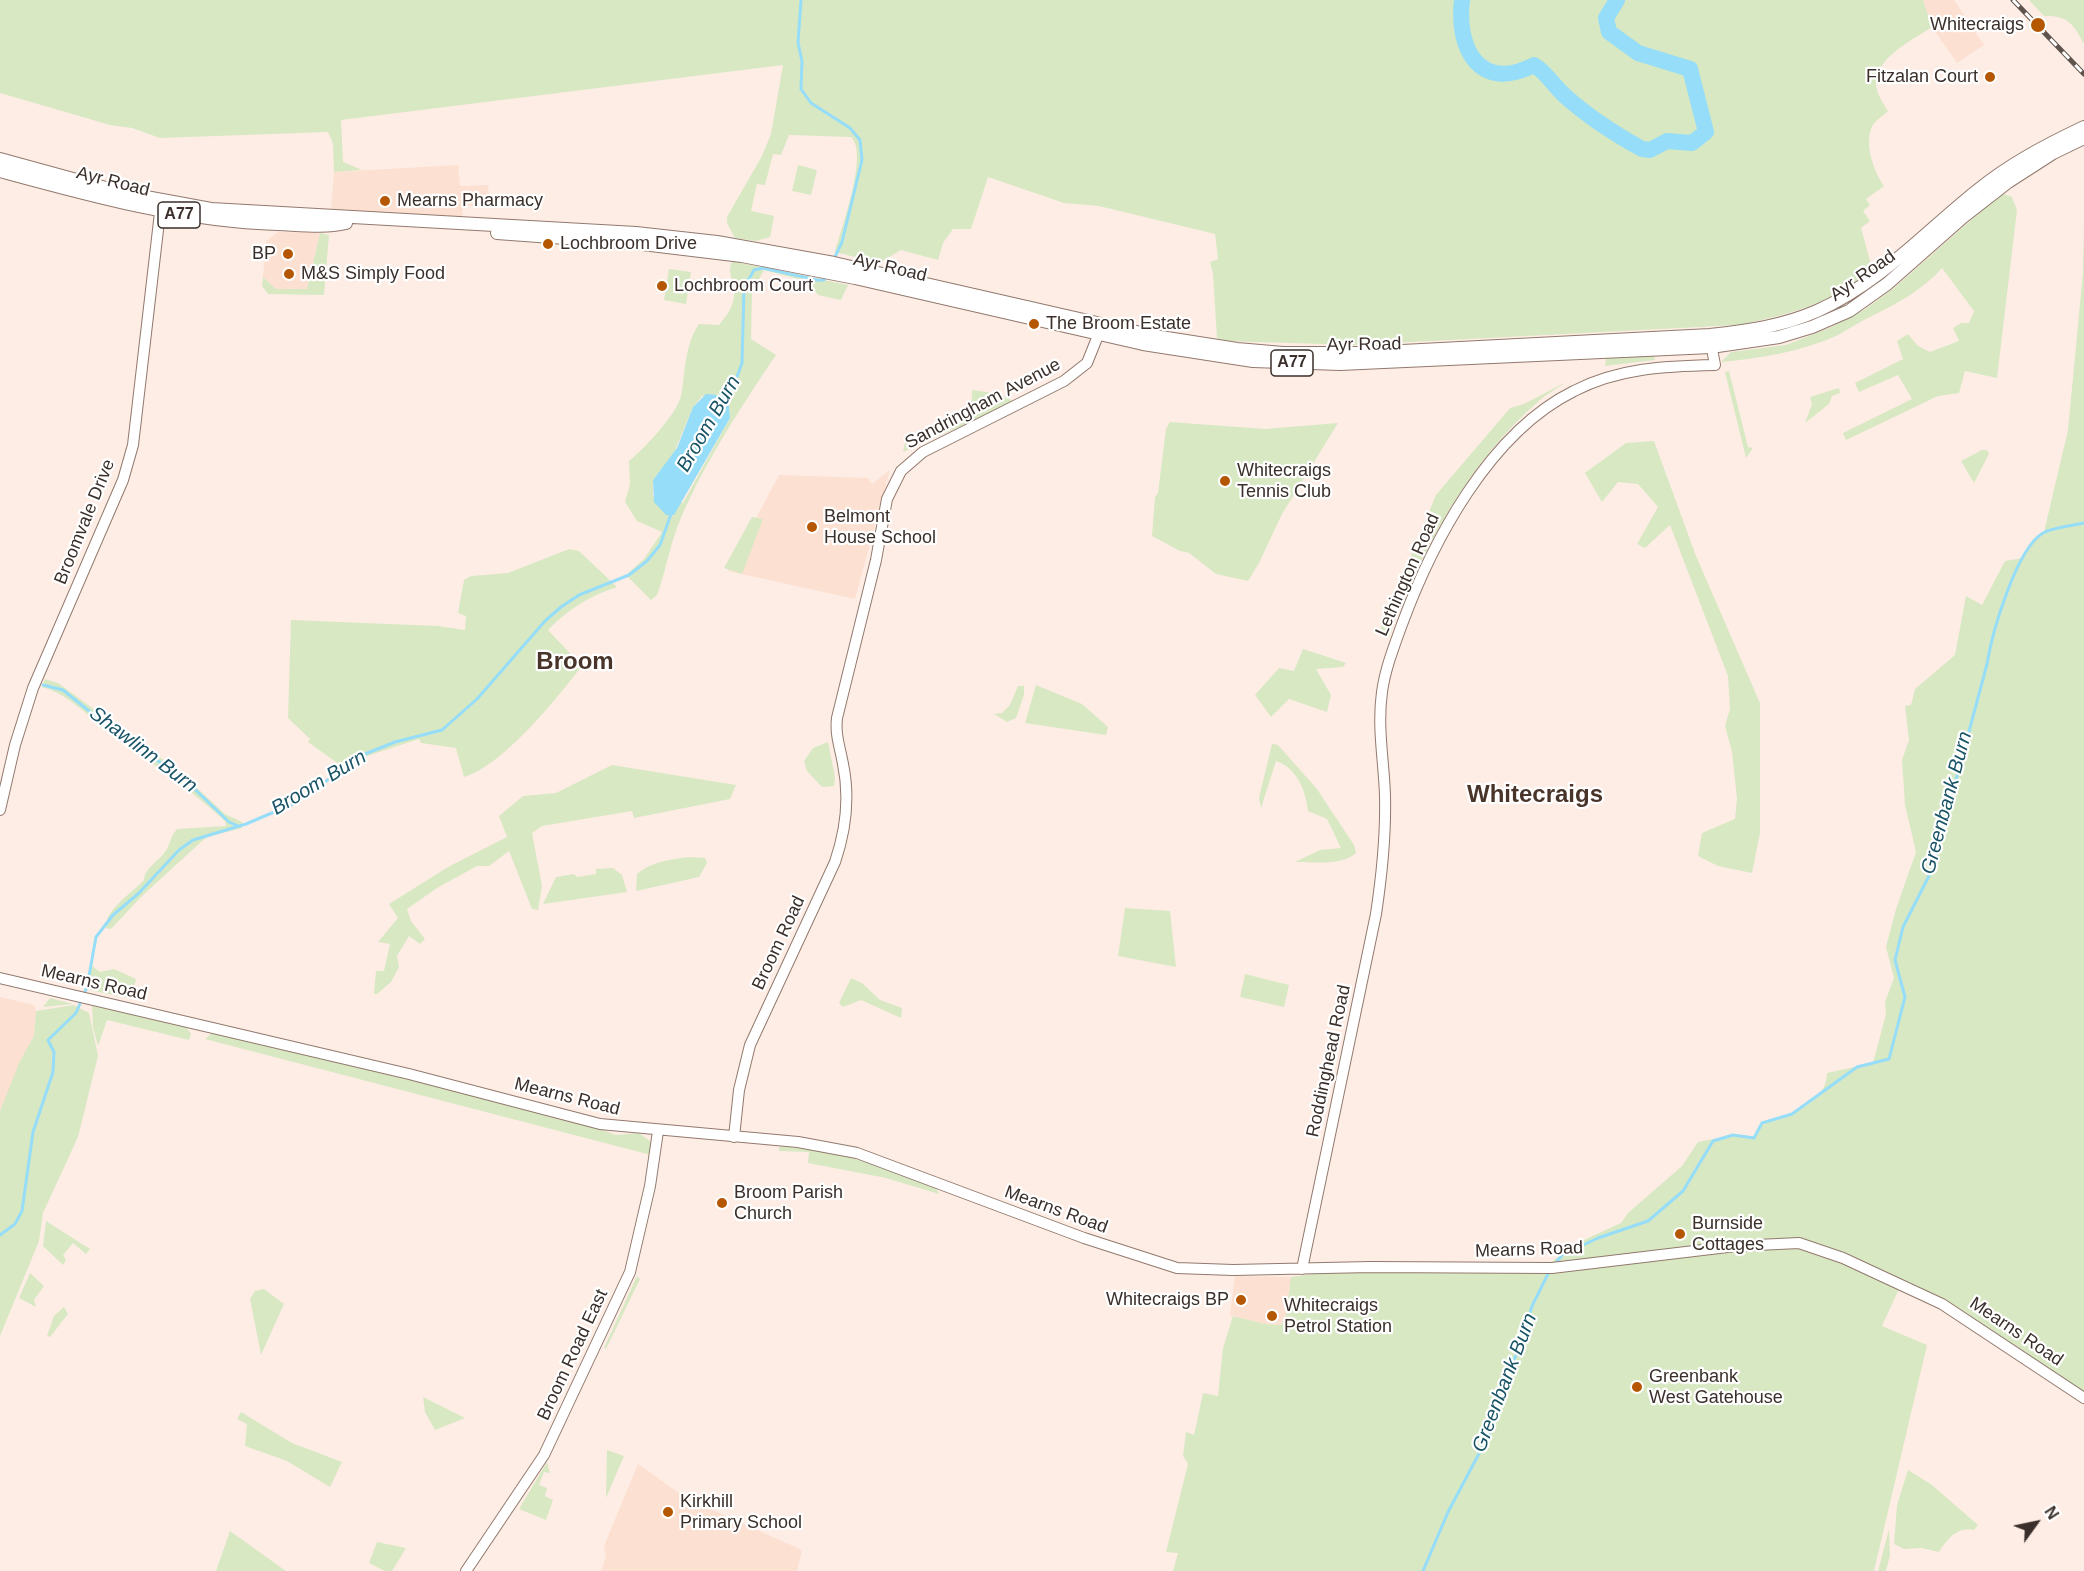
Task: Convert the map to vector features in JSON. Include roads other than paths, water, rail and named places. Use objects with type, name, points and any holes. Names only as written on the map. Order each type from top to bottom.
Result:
[{"type":"main road","name":"Ayr Road","points":[[1710,341],[1799,319],[1852,293],[1884,271],[2007,167],[2084,127]]},
{"type":"main road","name":"Ayr Road","points":[[0,171],[160,206],[450,223],[477,231],[543,238],[634,243],[733,255],[885,280],[1101,329],[1172,350],[1326,359],[1710,341],[1790,335],[1849,311],[1887,284],[2007,183],[2084,138]]},
{"type":"main road","name":"Ayr Road","points":[[0,159],[160,206]]},
{"type":"street","name":"Broomvale Drive","points":[[0,810],[15,745],[33,688],[123,480],[133,445],[160,206]]},
{"type":"street","name":"Sandringham Avenue","points":[[843,761],[835,732],[837,718],[876,560],[887,499],[897,477],[910,461],[923,452],[1064,381],[1088,363],[1101,329]]},
{"type":"street","name":"Lethington Road","points":[[1384,858],[1385,796],[1378,729],[1384,679],[1410,602],[1449,522],[1500,453],[1530,420],[1558,399],[1594,382],[1630,372],[1669,365],[1715,365],[1710,341]]},
{"type":"street","name":"Broom Road","points":[[734,1137],[739,1090],[750,1046],[839,849],[847,801],[843,761]]},
{"type":"street","name":"Roddinghead Road","points":[[1302,1269],[1372,934],[1384,858]]},
{"type":"street","name":"Mearns Road","points":[[0,978],[410,1074],[600,1124],[817,1145],[856,1153],[1084,1238],[1167,1266],[1197,1270],[1567,1267],[1736,1246],[1799,1243],[1843,1258],[1942,1304],[2084,1398]]},
{"type":"street","name":"Broom Road East","points":[[466,1571],[544,1455],[630,1272],[650,1186],[658,1131]]},
{"type":"water","points":[[723,391],[732,393],[728,397],[730,418],[674,515],[666,515],[654,502],[653,480],[677,448],[693,407],[706,394],[718,395]]},
{"type":"waterway","name":"Broom Burn","points":[[801,0],[798,43],[802,61],[801,89],[811,103],[850,128],[860,140],[862,160],[842,242],[834,259]]},
{"type":"waterway","points":[[1462,0],[1463,35],[1468,49],[1486,70],[1499,74],[1515,72],[1534,65],[1582,110],[1642,149],[1650,150],[1667,141],[1692,143],[1706,132],[1690,69],[1638,53],[1609,32],[1606,18],[1617,0]]},
{"type":"waterway","name":"Broom Burn","points":[[726,392],[734,385],[742,363],[744,288],[754,270],[763,268],[817,280],[824,280],[826,276]]},
{"type":"waterway","name":"Broom Burn","points":[[0,1235],[15,1224],[22,1211],[33,1132],[53,1072],[54,1052],[48,1040],[76,1013],[87,987],[96,937],[113,915],[139,893],[179,850],[193,840],[246,824],[293,804],[365,754],[395,742],[442,730],[477,699],[545,621],[561,607],[579,595],[629,575],[647,561],[660,545],[671,514]]},
{"type":"waterway","name":"Greenbank Burn","points":[[1554,1265],[1562,1255],[1598,1238],[1648,1221],[1683,1191],[1713,1141],[1733,1135],[1754,1138],[1762,1123],[1792,1114],[1857,1067],[1889,1059],[1905,997],[1895,960],[1903,927],[1932,870],[1994,633],[2007,593],[2015,573],[2033,542],[2047,531],[2084,523]]},
{"type":"waterway","name":"Shawlinn Burn","points":[[43,685],[63,690],[125,740],[180,775],[229,822],[238,826]]},
{"type":"waterway","name":"Greenbank Burn","points":[[1423,1571],[1448,1512],[1491,1431],[1500,1385],[1519,1350],[1532,1306],[1550,1270]]},
{"type":"railway","points":[[2013,0],[2084,74]]},
{"type":"place","name":"Whitecraigs","points":[[2038,25]]},
{"type":"place","name":"Fitzalan Court","points":[[1990,77]]},
{"type":"place","name":"Mearns Pharmacy","points":[[385,201]]},
{"type":"place","name":"Lochbroom Drive","points":[[548,244]]},
{"type":"place","name":"BP","points":[[288,254]]},
{"type":"place","name":"M&S Simply Food","points":[[289,274]]},
{"type":"place","name":"Lochbroom Court","points":[[662,286]]},
{"type":"place","name":"The Broom Estate","points":[[1034,324]]},
{"type":"place","name":"Whitecraigs Tennis Club","points":[[1225,481]]},
{"type":"place","name":"Belmont House School","points":[[812,527]]},
{"type":"place","name":"Broom Parish Church","points":[[722,1203]]},
{"type":"place","name":"Burnside Cottages","points":[[1680,1234]]},
{"type":"place","name":"Whitecraigs BP","points":[[1241,1300]]},
{"type":"place","name":"Whitecraigs Petrol Station","points":[[1272,1316]]},
{"type":"place","name":"Greenbank West Gatehouse","points":[[1637,1387]]},
{"type":"place","name":"Kirkhill Primary School","points":[[668,1512]]},
{"type":"district","name":"Broom","points":[[575,662]]},
{"type":"district","name":"Whitecraigs","points":[[1535,795]]}]
